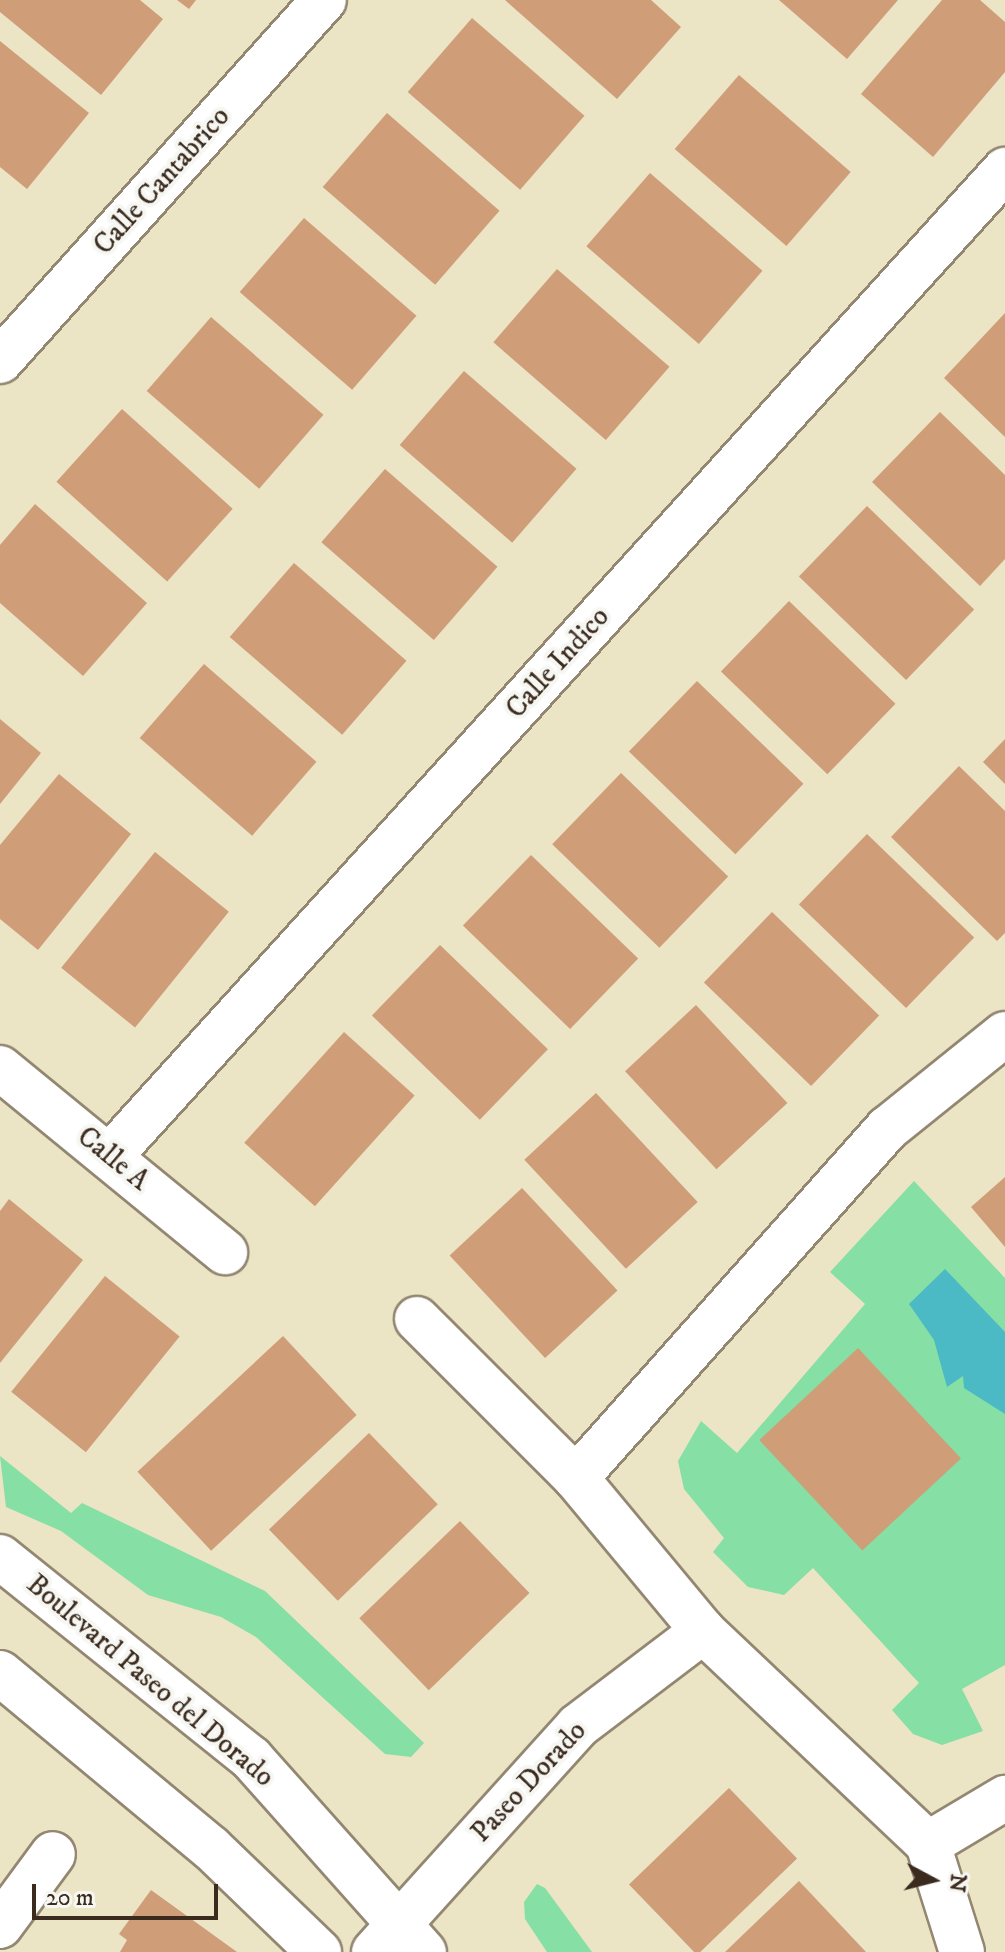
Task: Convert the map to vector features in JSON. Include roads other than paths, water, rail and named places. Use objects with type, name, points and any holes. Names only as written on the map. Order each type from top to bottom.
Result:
[{"type":"street","name":"Calle Cantabrico","points":[[0,361],[324,0]]},
{"type":"street","name":"Calle Indico","points":[[110,1156],[1005,170]]},
{"type":"street","points":[[576,1478],[888,1128],[1005,1034]]},
{"type":"street","name":"Calle A","points":[[0,1068],[225,1252]]},
{"type":"street","points":[[417,1319],[576,1478],[703,1631],[928,1844],[962,1952]]},
{"type":"street","name":"Boulevard Paseo del Dorado","points":[[0,1557],[251,1758],[399,1942]]},
{"type":"street","name":"Paseo Dorado","points":[[399,1942],[578,1726],[703,1631]]},
{"type":"street","points":[[0,1673],[211,1848],[319,1952]]},
{"type":"street","points":[[928,1844],[1005,1798]]},
{"type":"street","points":[[0,1926],[53,1854]]},
{"type":"water","points":[[945,1269],[1005,1332],[1005,1414],[964,1388],[963,1376],[947,1387],[934,1340],[909,1304]]}]
